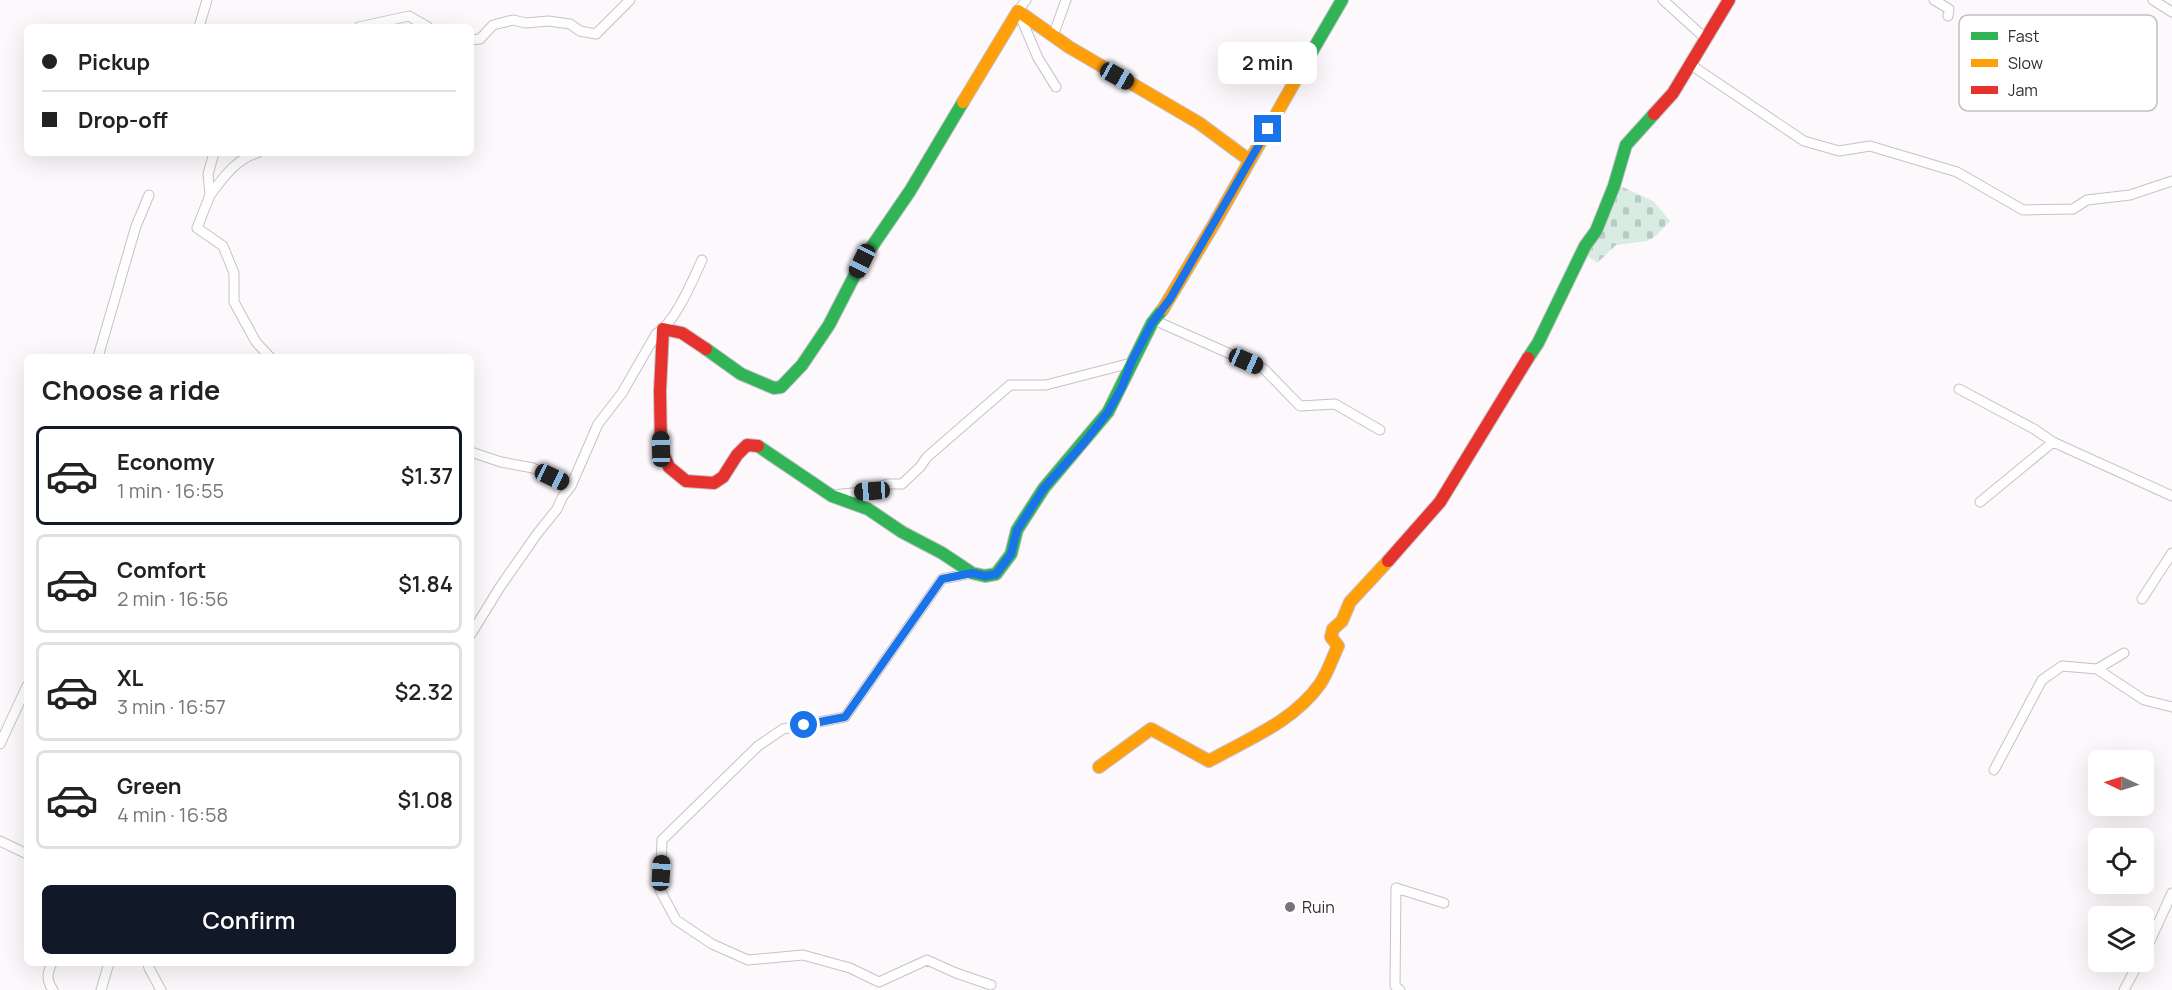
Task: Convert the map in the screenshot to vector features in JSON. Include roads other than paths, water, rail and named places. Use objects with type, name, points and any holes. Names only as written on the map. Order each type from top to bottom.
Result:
[{"type":"street","points":[[200,24],[207,0]]},
{"type":"street","points":[[474,40],[480,39],[493,25],[513,20],[526,23],[548,21],[570,24],[580,31],[596,34],[630,0]]},
{"type":"street","points":[[474,629],[500,587],[557,509],[571,486],[598,424],[622,393],[656,334],[671,329],[700,345],[730,368],[774,388],[781,387],[789,380],[829,325],[862,261],[921,174],[929,157],[1026,0]]},
{"type":"street","points":[[1053,36],[1066,0]]},
{"type":"street","points":[[702,260],[687,293],[663,330],[660,391],[661,449],[669,467],[686,481],[714,483],[723,477],[737,455],[747,445],[760,446],[832,496],[868,509],[972,573],[985,576],[996,574],[1011,554],[1017,530],[1044,488],[1108,412],[1154,320],[1170,299],[1342,0]]},
{"type":"street","points":[[1663,0],[1705,38]]},
{"type":"street","points":[[1099,767],[1151,729],[1209,761],[1272,726],[1281,724],[1318,686],[1338,646],[1331,637],[1333,629],[1342,621],[1350,602],[1440,502],[1489,424],[1514,378],[1538,343],[1586,246],[1596,231],[1614,186],[1626,146],[1673,93],[1729,0]]},
{"type":"street","points":[[1934,0],[1949,9],[1948,16]]},
{"type":"street","points":[[2153,0],[2172,12]]},
{"type":"street","points":[[1018,12],[1117,76],[1199,123],[1249,160]]},
{"type":"street","points":[[1018,12],[1038,58],[1056,87]]},
{"type":"street","points":[[372,24],[408,16],[423,24]]},
{"type":"street","points":[[1691,65],[1804,141],[1839,151],[1870,146],[1957,172],[2023,210],[2073,209],[2087,200],[2130,195],[2172,181]]},
{"type":"street","points":[[210,195],[208,174],[213,156]]},
{"type":"street","points":[[245,156],[210,195],[196,228],[223,246],[234,273],[234,302],[256,342],[267,354]]},
{"type":"street","points":[[99,354],[136,226],[149,195]]},
{"type":"street","points":[[1154,320],[1264,369],[1300,406],[1335,404],[1380,430]]},
{"type":"street","points":[[832,496],[872,491],[887,484],[902,484],[927,457],[1010,385],[1046,385],[1131,363]]},
{"type":"street","points":[[1959,389],[2034,429],[2053,442],[2172,496]]},
{"type":"street","points":[[1980,502],[2053,442]]},
{"type":"street","points":[[474,453],[501,462],[533,468],[571,486]]},
{"type":"street","points":[[2142,599],[2172,553]]},
{"type":"street","points":[[972,573],[942,579],[845,717],[783,729],[758,746],[662,840],[660,890],[676,920],[712,944],[748,960],[803,955],[850,968],[879,982],[927,960],[956,974],[991,985]]},
{"type":"street","points":[[2097,669],[2124,653]]},
{"type":"street","points":[[1994,770],[2042,680],[2062,666],[2097,669],[2144,700],[2172,707]]},
{"type":"street","points":[[0,744],[24,692]]},
{"type":"street","points":[[0,841],[24,853]]},
{"type":"street","points":[[1400,990],[1395,986],[1396,888],[1444,903]]},
{"type":"street","points":[[2154,932],[2172,892]]},
{"type":"street","points":[[51,966],[48,982],[53,990]]},
{"type":"street","points":[[101,990],[108,966]]},
{"type":"street","points":[[148,966],[161,990]]},
{"type":"street","points":[[2124,990],[2134,972]]},
{"type":"place","name":"Ruin","points":[[1290,907]]}]
